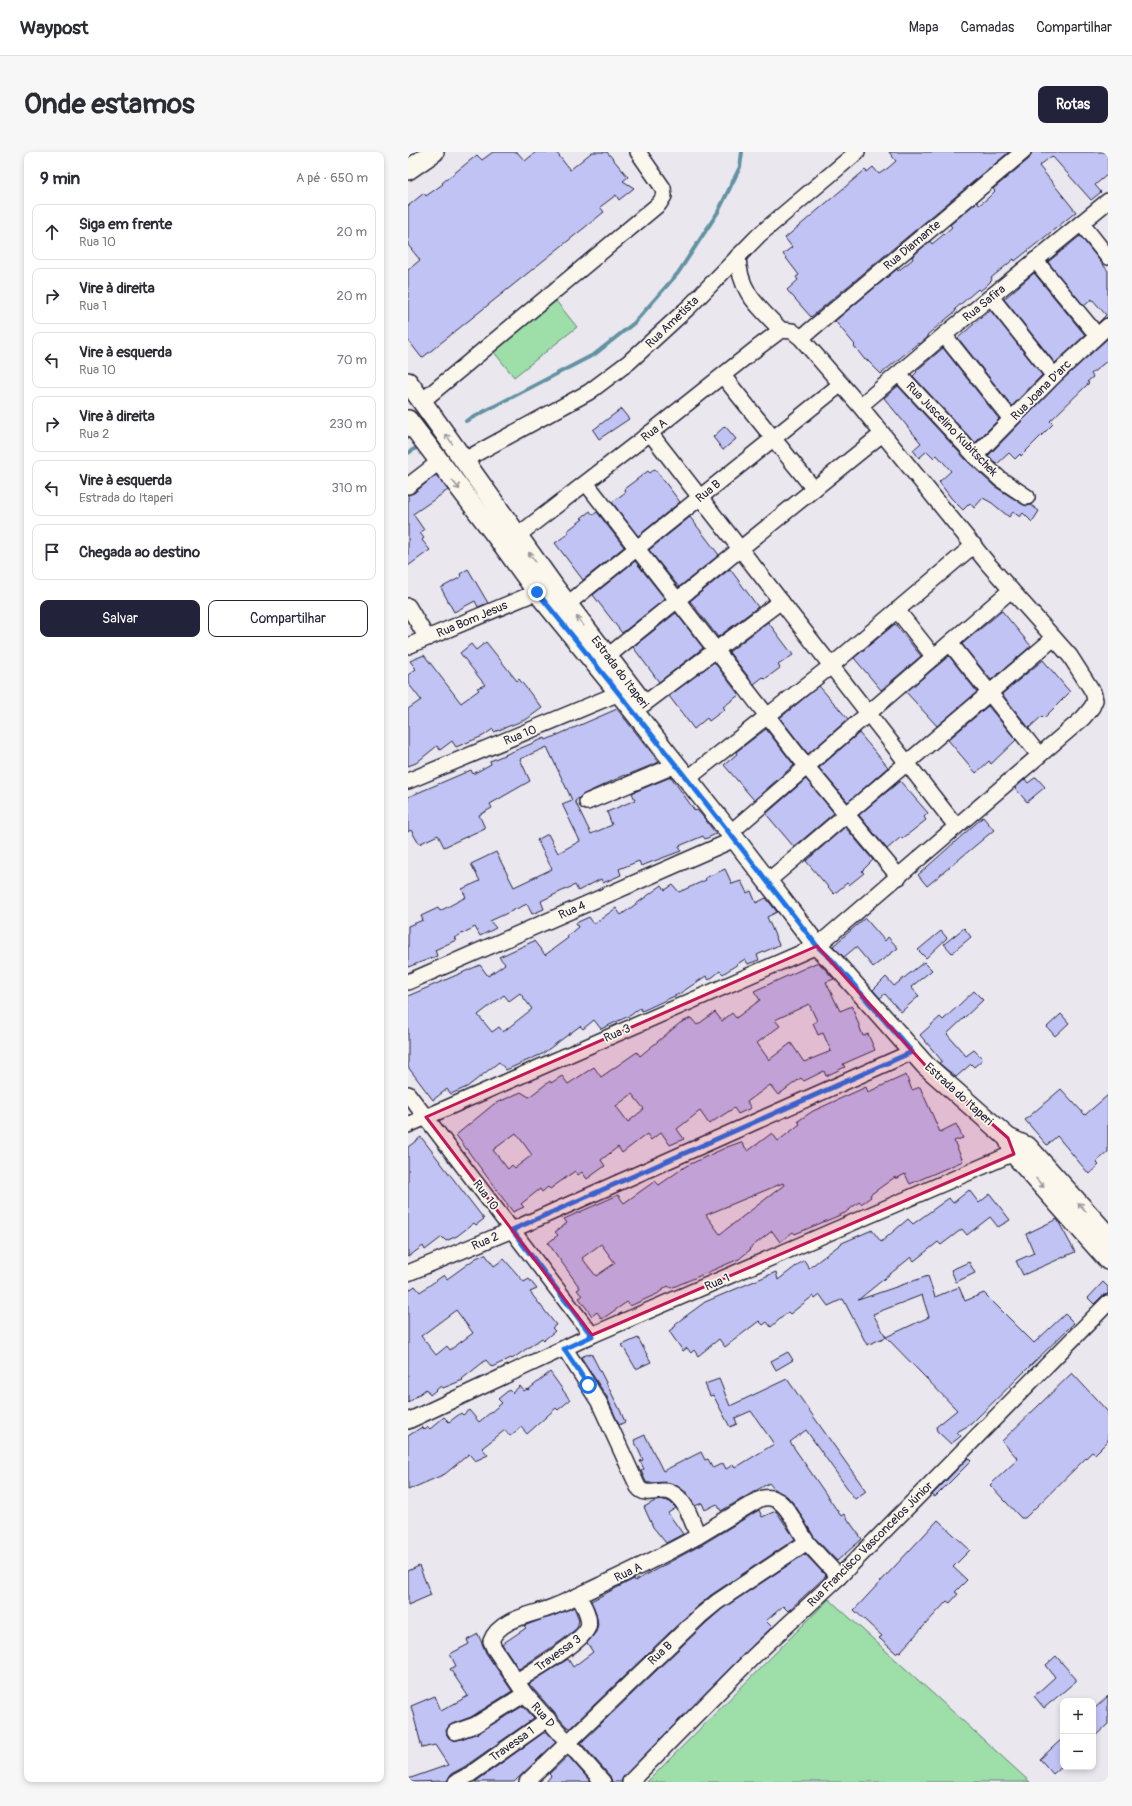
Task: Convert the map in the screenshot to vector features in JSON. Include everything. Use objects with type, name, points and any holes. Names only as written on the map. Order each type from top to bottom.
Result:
[{"type":"street","points":[[410,166],[434,152]]},
{"type":"street","points":[[409,422],[659,204],[664,196],[663,188],[638,152]]},
{"type":"street","name":"Rua Ametista","points":[[465,463],[468,458],[589,392],[629,362],[690,306],[759,235],[856,152]]},
{"type":"street","name":"Rua Diamante","points":[[791,333],[1023,152]]},
{"type":"street","name":"Rua Safira","points":[[860,406],[1108,200]]},
{"type":"street","points":[[1081,223],[1108,257]]},
{"type":"street","points":[[738,256],[738,266],[744,288],[791,333],[860,406],[1011,590],[1054,638],[846,813],[775,875]]},
{"type":"street","points":[[1035,260],[1103,330]]},
{"type":"street","points":[[991,297],[1054,376]]},
{"type":"street","name":"Rua Joana D'arc","points":[[975,456],[1054,376],[1103,330]]},
{"type":"street","name":"Rua A","points":[[517,536],[723,376],[791,333]]},
{"type":"street","points":[[944,335],[1011,419]]},
{"type":"street","name":"Rua Juscelino Kubitschek","points":[[899,374],[975,456],[1000,479],[1027,497]]},
{"type":"street","points":[[723,376],[814,489]]},
{"type":"street","name":"Estrada do Itaperi","points":[[408,382],[517,536],[608,656],[626,691],[676,765],[775,875],[832,960],[912,1052],[1017,1146],[1108,1236]]},
{"type":"street","name":"Rua B","points":[[575,598],[840,384]]},
{"type":"street","name":"Estrada do Itaperi","points":[[409,422],[537,592],[626,691],[644,704],[696,772],[736,833],[821,944]]},
{"type":"street","points":[[650,433],[956,826]]},
{"type":"street","points":[[608,656],[882,434]]},
{"type":"street","points":[[408,486],[439,462]]},
{"type":"street","points":[[586,483],[807,767],[899,877]]},
{"type":"street","points":[[696,772],[831,666],[974,545]]},
{"type":"street","name":"Rua 4","points":[[408,982],[736,833],[807,767],[1011,590]]},
{"type":"street","name":"Rua Bom Jesus","points":[[408,646],[537,592]]},
{"type":"street","points":[[644,704],[780,600]]},
{"type":"street","points":[[408,606],[427,638]]},
{"type":"street","points":[[897,610],[934,657]]},
{"type":"street","name":"Rua 3","points":[[408,1125],[821,944],[1083,718],[1092,708],[1095,700],[1093,692],[1080,670],[1054,638]]},
{"type":"street","points":[[950,644],[1039,755]]},
{"type":"street","name":"Rua 10","points":[[408,781],[626,691]]},
{"type":"street","points":[[587,802],[676,765]]},
{"type":"street","name":"Rua 2","points":[[408,1273],[512,1230],[912,1052]]},
{"type":"street","name":"Rua 10","points":[[408,1094],[592,1336]]},
{"type":"street","name":"Estrada do Itaperi","points":[[1017,1146],[1108,1260]]},
{"type":"street","name":"Rua 1","points":[[408,1421],[592,1336],[1017,1146]]},
{"type":"street","name":"Rua Francisco Vasconcelos Júnior","points":[[630,1782],[753,1657],[839,1577],[1108,1303]]},
{"type":"street","points":[[564,1349],[599,1402],[640,1490],[646,1492],[665,1491],[675,1495],[684,1505],[698,1536]]},
{"type":"street","name":"Rua A","points":[[491,1641],[494,1634],[515,1620],[550,1608],[578,1596],[658,1558],[758,1500],[766,1497],[777,1500],[787,1508],[807,1542]]},
{"type":"street","points":[[807,1542],[839,1577]]},
{"type":"street","name":"Rua B","points":[[527,1782],[568,1744],[644,1668],[700,1616],[717,1602],[807,1542]]},
{"type":"street","name":"Travessa 3","points":[[517,1681],[550,1660],[585,1632],[588,1622],[586,1612],[578,1596]]},
{"type":"street","name":"Rua D","points":[[491,1641],[494,1648],[525,1694],[603,1782]]},
{"type":"street","points":[[455,1732],[475,1725],[525,1694]]},
{"type":"street","name":"Travessa 1","points":[[456,1782],[469,1775],[548,1719]]},
{"type":"highlighted area","points":[[817,946],[925,1065],[1008,1138],[1014,1154],[592,1335],[426,1117]]},
{"type":"green space","points":[[556,301],[577,327],[514,377],[493,351]]},
{"type":"green space","points":[[829,1599],[1030,1782],[647,1782]]},
{"type":"building","points":[[493,152],[517,152],[525,161],[536,152],[556,152],[570,170],[592,152],[607,152],[628,177],[623,181],[634,188],[619,200],[616,195],[600,207],[604,212],[422,358],[408,340],[408,270],[420,260],[408,245],[408,206],[424,193],[426,196],[443,184],[442,183],[477,155],[482,160]]},
{"type":"building","points":[[889,152],[1009,152],[811,317],[787,290],[798,280],[796,277],[799,275],[783,254],[792,247],[785,238],[865,170],[867,172],[873,167],[879,174],[888,168],[896,161]]},
{"type":"building","points":[[1032,152],[1108,152],[1108,174],[1095,185],[1101,192],[1091,200],[1052,156],[1039,166],[1076,212],[1015,261],[1014,259],[991,278],[992,280],[986,286],[980,291],[978,289],[955,309],[956,311],[927,335],[928,337],[919,345],[918,343],[881,374],[866,359],[865,360],[854,346],[855,345],[835,321],[897,269],[898,271],[913,259],[912,257],[930,241],[932,244],[943,235],[952,227],[950,225],[977,202],[979,205],[988,198],[995,191],[993,189],[1029,159]]},
{"type":"building","points":[[1080,236],[1108,271],[1108,317],[1098,323],[1106,315],[1092,299],[1084,306],[1048,262]]},
{"type":"building","points":[[1034,273],[1085,335],[1055,363],[1004,299]]},
{"type":"building","points":[[990,310],[1042,375],[1012,406],[958,338]]},
{"type":"building","points":[[1108,338],[1108,360],[1091,374],[1093,377],[1087,382],[1089,383],[1050,421],[1053,424],[1021,456],[1020,454],[1015,459],[1009,453],[997,464],[988,456],[1060,382]]},
{"type":"building","points":[[943,348],[999,419],[975,443],[913,376],[917,372],[916,371]]},
{"type":"building","points":[[898,386],[968,462],[994,486],[1022,504],[1027,506],[1031,505],[1039,511],[1032,522],[1023,513],[1020,517],[1013,512],[1009,517],[992,503],[983,498],[974,508],[970,503],[963,510],[951,498],[939,482],[951,471],[937,455],[934,458],[927,451],[919,458],[913,450],[921,443],[884,398]]},
{"type":"building","points":[[621,409],[629,419],[599,439],[593,430]]},
{"type":"building","points":[[725,426],[736,439],[723,450],[713,437]]},
{"type":"building","points":[[655,469],[680,502],[638,536],[612,502],[626,492],[624,489],[648,471],[650,473]]},
{"type":"building","points":[[436,475],[448,490],[413,514],[424,530],[420,533],[424,538],[422,540],[430,550],[408,566],[408,495],[414,493]]},
{"type":"building","points":[[590,511],[593,515],[597,512],[624,547],[583,580],[555,543],[569,533],[567,531],[583,519],[581,518]]},
{"type":"building","points":[[690,517],[719,555],[679,587],[649,550]]},
{"type":"building","points":[[635,561],[665,599],[622,633],[593,595]]},
{"type":"building","points":[[468,569],[488,603],[478,607],[475,601],[454,612],[441,588],[461,577],[460,574]]},
{"type":"building","points":[[730,569],[758,607],[718,637],[690,601]]},
{"type":"building","points":[[1002,611],[1031,646],[991,680],[962,644]]},
{"type":"building","points":[[676,613],[703,648],[659,682],[633,647]]},
{"type":"building","points":[[768,622],[793,655],[778,665],[780,668],[765,679],[763,677],[754,684],[729,652]]},
{"type":"building","points":[[895,624],[921,656],[881,690],[854,658]]},
{"type":"building","points":[[486,642],[517,681],[519,679],[542,708],[527,719],[494,732],[493,729],[483,736],[456,747],[452,741],[440,750],[437,746],[416,763],[408,766],[408,709],[421,700],[408,683],[408,675],[416,669],[410,661],[424,655],[461,703],[479,690],[477,688],[485,685],[460,653],[471,644],[476,650]]},
{"type":"building","points":[[949,656],[977,692],[937,726],[906,692]]},
{"type":"building","points":[[1043,660],[1070,692],[1044,718],[1042,716],[1029,728],[1002,694]]},
{"type":"building","points":[[714,662],[739,695],[723,707],[725,709],[709,721],[707,718],[694,729],[669,696]]},
{"type":"building","points":[[819,686],[848,719],[808,754],[780,718]]},
{"type":"building","points":[[988,706],[1016,740],[991,764],[989,761],[976,773],[948,740]]},
{"type":"building","points":[[617,709],[659,762],[625,775],[584,794],[575,801],[591,834],[612,825],[607,812],[635,800],[632,793],[671,777],[695,811],[697,810],[716,834],[705,839],[703,836],[679,846],[681,851],[641,866],[639,861],[619,869],[621,875],[603,883],[601,879],[578,891],[575,885],[541,901],[544,909],[532,914],[527,904],[490,921],[496,928],[480,936],[475,927],[454,938],[456,940],[435,950],[437,956],[408,967],[408,926],[423,920],[421,916],[438,908],[440,911],[466,897],[462,889],[480,881],[471,864],[496,852],[514,887],[552,869],[537,840],[548,834],[558,853],[580,841],[562,804],[572,800],[547,747],[520,759],[530,781],[490,804],[492,808],[479,815],[485,828],[444,847],[438,835],[419,844],[411,830],[408,832],[408,797],[471,770],[473,774],[491,764],[490,761],[545,738],[546,740]]},
{"type":"building","points":[[766,729],[794,765],[754,800],[724,765],[737,754],[736,752]]},
{"type":"building","points":[[859,733],[888,767],[848,802],[819,768]]},
{"type":"building","points":[[1036,777],[1045,787],[1027,802],[1015,788],[1025,779],[1028,783]]},
{"type":"building","points":[[806,779],[834,813],[794,847],[766,814]]},
{"type":"building","points":[[900,781],[928,813],[924,817],[926,820],[902,839],[901,837],[887,849],[859,815]]},
{"type":"building","points":[[983,817],[994,830],[927,886],[918,875]]},
{"type":"building","points":[[845,827],[873,860],[862,871],[864,873],[849,885],[847,883],[834,894],[806,861]]},
{"type":"building","points":[[725,869],[732,884],[741,881],[747,893],[751,891],[756,903],[766,898],[777,912],[767,917],[779,945],[757,955],[759,960],[748,964],[745,959],[723,974],[720,971],[709,980],[706,976],[679,994],[642,1011],[640,1008],[631,1015],[601,1029],[594,1020],[583,1029],[580,1026],[542,1054],[506,1070],[499,1062],[467,1087],[451,1094],[447,1089],[433,1100],[408,1067],[408,996],[480,965],[488,976],[505,964],[499,957],[534,941],[545,955],[568,938],[567,936],[578,927],[576,923],[589,917],[594,924],[616,908],[621,915],[662,885],[665,890],[673,885],[679,892],[706,880],[705,878]],"holes":[[[520,993],[532,1009],[503,1032],[499,1027],[492,1032],[478,1015],[504,995],[509,1001]]]},
{"type":"building","points":[[865,918],[885,941],[888,937],[898,948],[873,967],[856,947],[844,957],[833,946]]},
{"type":"building","points":[[964,928],[971,937],[952,953],[944,944]]},
{"type":"building","points":[[941,931],[947,938],[926,958],[918,950]]},
{"type":"building","points":[[818,962],[834,979],[826,982],[840,1011],[852,1006],[863,1036],[868,1034],[875,1050],[843,1064],[845,1067],[826,1076],[824,1071],[804,1081],[801,1078],[778,1095],[770,1085],[747,1102],[751,1108],[738,1114],[734,1108],[709,1124],[700,1111],[677,1129],[684,1139],[670,1145],[661,1132],[651,1140],[647,1134],[622,1153],[618,1147],[601,1160],[605,1166],[587,1179],[582,1172],[578,1175],[575,1171],[550,1189],[548,1187],[542,1192],[540,1189],[521,1204],[524,1207],[513,1212],[456,1135],[494,1104],[521,1092],[529,1097],[550,1081],[551,1083],[562,1076],[568,1084],[594,1067],[601,1077],[637,1052],[640,1056],[680,1023],[691,1018],[697,1025],[715,1012],[722,1021],[732,1013],[736,1018],[760,1000],[754,991]],"holes":[[[809,1004],[817,1021],[813,1023],[818,1035],[823,1033],[831,1051],[804,1062],[791,1043],[769,1060],[757,1043],[780,1026],[775,1020]],[[632,1094],[644,1109],[628,1122],[616,1106]],[[516,1133],[532,1155],[515,1168],[512,1165],[508,1169],[493,1150]]]},
{"type":"building","points":[[924,962],[932,970],[911,987],[919,996],[901,1012],[885,994],[880,998],[873,990],[886,977],[894,986]]},
{"type":"building","points":[[974,991],[983,1000],[947,1034],[966,1056],[974,1050],[983,1059],[974,1067],[971,1064],[956,1077],[939,1063],[942,1061],[920,1035],[940,1017],[943,1020]]},
{"type":"building","points":[[1061,1014],[1069,1023],[1055,1036],[1047,1027]]},
{"type":"building","points":[[906,1075],[912,1090],[920,1087],[940,1132],[956,1124],[963,1138],[954,1141],[963,1161],[910,1184],[905,1174],[896,1179],[895,1177],[870,1195],[871,1197],[861,1204],[859,1202],[845,1213],[795,1234],[793,1232],[780,1242],[772,1231],[739,1259],[671,1288],[668,1286],[657,1294],[630,1306],[627,1302],[602,1319],[597,1312],[592,1316],[579,1298],[582,1296],[577,1290],[580,1288],[548,1243],[558,1235],[555,1232],[567,1223],[564,1219],[618,1195],[624,1203],[655,1181],[659,1185],[686,1166],[727,1147],[741,1142],[748,1151],[772,1133],[778,1141],[800,1124],[798,1121],[813,1111],[866,1087],[868,1092]],"holes":[[[783,1183],[784,1185],[720,1234],[706,1215]],[[601,1244],[615,1263],[596,1276],[582,1258]]]},
{"type":"building","points":[[1061,1089],[1085,1115],[1108,1095],[1108,1152],[1096,1162],[1099,1165],[1089,1174],[1057,1136],[1047,1145],[1025,1120]]},
{"type":"building","points":[[421,1137],[484,1219],[476,1225],[474,1223],[457,1236],[446,1241],[442,1237],[425,1250],[423,1246],[408,1257],[408,1147]]},
{"type":"building","points":[[969,1190],[979,1203],[990,1194],[1010,1220],[998,1227],[990,1217],[967,1235],[962,1229],[941,1245],[938,1242],[914,1261],[911,1257],[858,1300],[928,1276],[935,1297],[959,1287],[965,1301],[984,1293],[1034,1343],[1065,1314],[1074,1323],[971,1424],[957,1432],[961,1436],[951,1444],[937,1431],[936,1427],[957,1410],[886,1337],[867,1345],[843,1299],[828,1306],[820,1295],[815,1299],[813,1296],[790,1314],[788,1312],[771,1327],[767,1322],[763,1325],[759,1321],[725,1347],[719,1339],[698,1356],[694,1350],[691,1353],[687,1348],[683,1351],[669,1331],[676,1326],[675,1324],[705,1302],[776,1272],[778,1280],[804,1260],[809,1268],[842,1243],[872,1230],[881,1242],[908,1219],[913,1224],[949,1198],[953,1203]],"holes":[[[922,1295],[929,1317],[886,1337],[873,1314]]]},
{"type":"building","points":[[1057,1219],[1075,1252],[1023,1275],[1016,1261],[1034,1253],[1026,1234]]},
{"type":"building","points":[[485,1254],[494,1266],[504,1259],[524,1282],[529,1279],[537,1289],[530,1292],[556,1325],[552,1328],[555,1331],[544,1340],[542,1338],[512,1359],[511,1358],[492,1367],[486,1360],[462,1379],[463,1380],[443,1388],[441,1386],[430,1395],[426,1389],[408,1403],[408,1291],[415,1286],[420,1292],[444,1275],[447,1279],[476,1258]],"holes":[[[456,1310],[473,1333],[450,1350],[447,1346],[436,1355],[421,1336]]]},
{"type":"building","points":[[969,1262],[975,1273],[956,1282],[951,1270]]},
{"type":"building","points":[[1103,1282],[1108,1287],[1108,1294],[1102,1296],[1094,1304],[1088,1298]]},
{"type":"building","points":[[638,1338],[651,1362],[636,1369],[622,1345]]},
{"type":"building","points":[[788,1352],[793,1360],[776,1370],[771,1361]]},
{"type":"building","points":[[591,1353],[625,1422],[619,1425],[607,1397],[581,1357]]},
{"type":"building","points":[[550,1372],[570,1400],[558,1410],[556,1408],[527,1434],[521,1427],[510,1436],[505,1430],[482,1448],[488,1455],[475,1461],[469,1454],[445,1474],[408,1490],[408,1436],[422,1427],[425,1430],[428,1427],[430,1429],[444,1417],[449,1422],[461,1413],[463,1415],[469,1410],[479,1422],[502,1403],[498,1399],[509,1390],[512,1393],[520,1386],[524,1391],[527,1389],[528,1390]]},
{"type":"building","points":[[1072,1373],[1108,1412],[1108,1441],[1095,1454],[1092,1452],[1025,1518],[1021,1518],[990,1485],[1018,1459],[1002,1441]]},
{"type":"building","points":[[719,1379],[730,1406],[787,1379],[866,1491],[855,1499],[806,1430],[790,1442],[841,1516],[844,1514],[862,1539],[837,1561],[814,1537],[795,1505],[787,1496],[775,1490],[769,1483],[721,1511],[717,1504],[705,1510],[702,1503],[695,1506],[687,1493],[674,1484],[666,1482],[646,1482],[641,1471],[644,1469],[640,1461],[643,1460],[634,1440],[645,1435],[663,1471],[701,1452],[705,1460],[708,1459],[713,1468],[723,1463],[726,1469],[733,1465],[735,1468],[774,1444],[751,1411],[735,1418],[737,1424],[730,1427],[713,1395],[710,1396],[705,1384]]},
{"type":"building","points":[[968,1458],[971,1461],[935,1497],[932,1495]]},
{"type":"building","points":[[665,1500],[670,1502],[676,1508],[668,1513],[683,1534],[666,1543],[653,1527],[644,1507],[655,1501]]},
{"type":"building","points":[[759,1510],[762,1517],[776,1511],[795,1539],[711,1595],[694,1609],[570,1728],[567,1727],[529,1684],[568,1659],[573,1667],[593,1652],[587,1643],[596,1632],[598,1624],[596,1613],[591,1601],[634,1579],[635,1581],[703,1544]]},
{"type":"building","points":[[938,1520],[970,1550],[953,1567],[967,1580],[955,1592],[958,1594],[950,1603],[947,1601],[900,1652],[898,1651],[896,1653],[879,1638],[882,1636],[854,1610]]},
{"type":"building","points":[[805,1554],[826,1576],[788,1611],[783,1606],[766,1621],[772,1627],[624,1776],[621,1782],[612,1782],[610,1776],[581,1743],[722,1609]]},
{"type":"building","points":[[419,1566],[431,1595],[408,1605],[408,1571]]},
{"type":"building","points":[[574,1607],[579,1620],[577,1628],[561,1641],[519,1669],[502,1644],[526,1628],[524,1626]]},
{"type":"building","points":[[478,1634],[486,1653],[512,1691],[471,1717],[452,1724],[446,1730],[447,1735],[454,1741],[478,1733],[523,1706],[534,1718],[464,1767],[451,1774],[447,1781],[408,1782],[408,1779],[448,1765],[435,1745],[422,1748],[411,1706],[435,1696],[441,1711],[468,1696],[450,1669],[456,1666],[450,1654],[469,1644],[467,1640]]},
{"type":"building","points":[[1056,1656],[1076,1679],[1076,1681],[1044,1708],[1034,1696],[1055,1677],[1046,1665]]},
{"type":"building","points":[[1108,1696],[1108,1724],[1096,1735],[1096,1734],[1096,1707]]},
{"type":"building","points":[[546,1731],[556,1742],[514,1782],[475,1782]]},
{"type":"building","points":[[1060,1741],[1060,1768],[1053,1774],[1040,1759]]},
{"type":"building","points":[[568,1756],[591,1782],[546,1782],[551,1776],[549,1774]]},
{"type":"waterway","points":[[466,421],[595,354],[634,323],[678,273],[718,212],[740,167],[742,152]]},
{"type":"waterway","points":[[408,453],[416,448]]},
{"type":"route","points":[[537,592],[735,839],[817,946],[832,960],[912,1052],[512,1230],[592,1336],[564,1349],[588,1385]]}]
